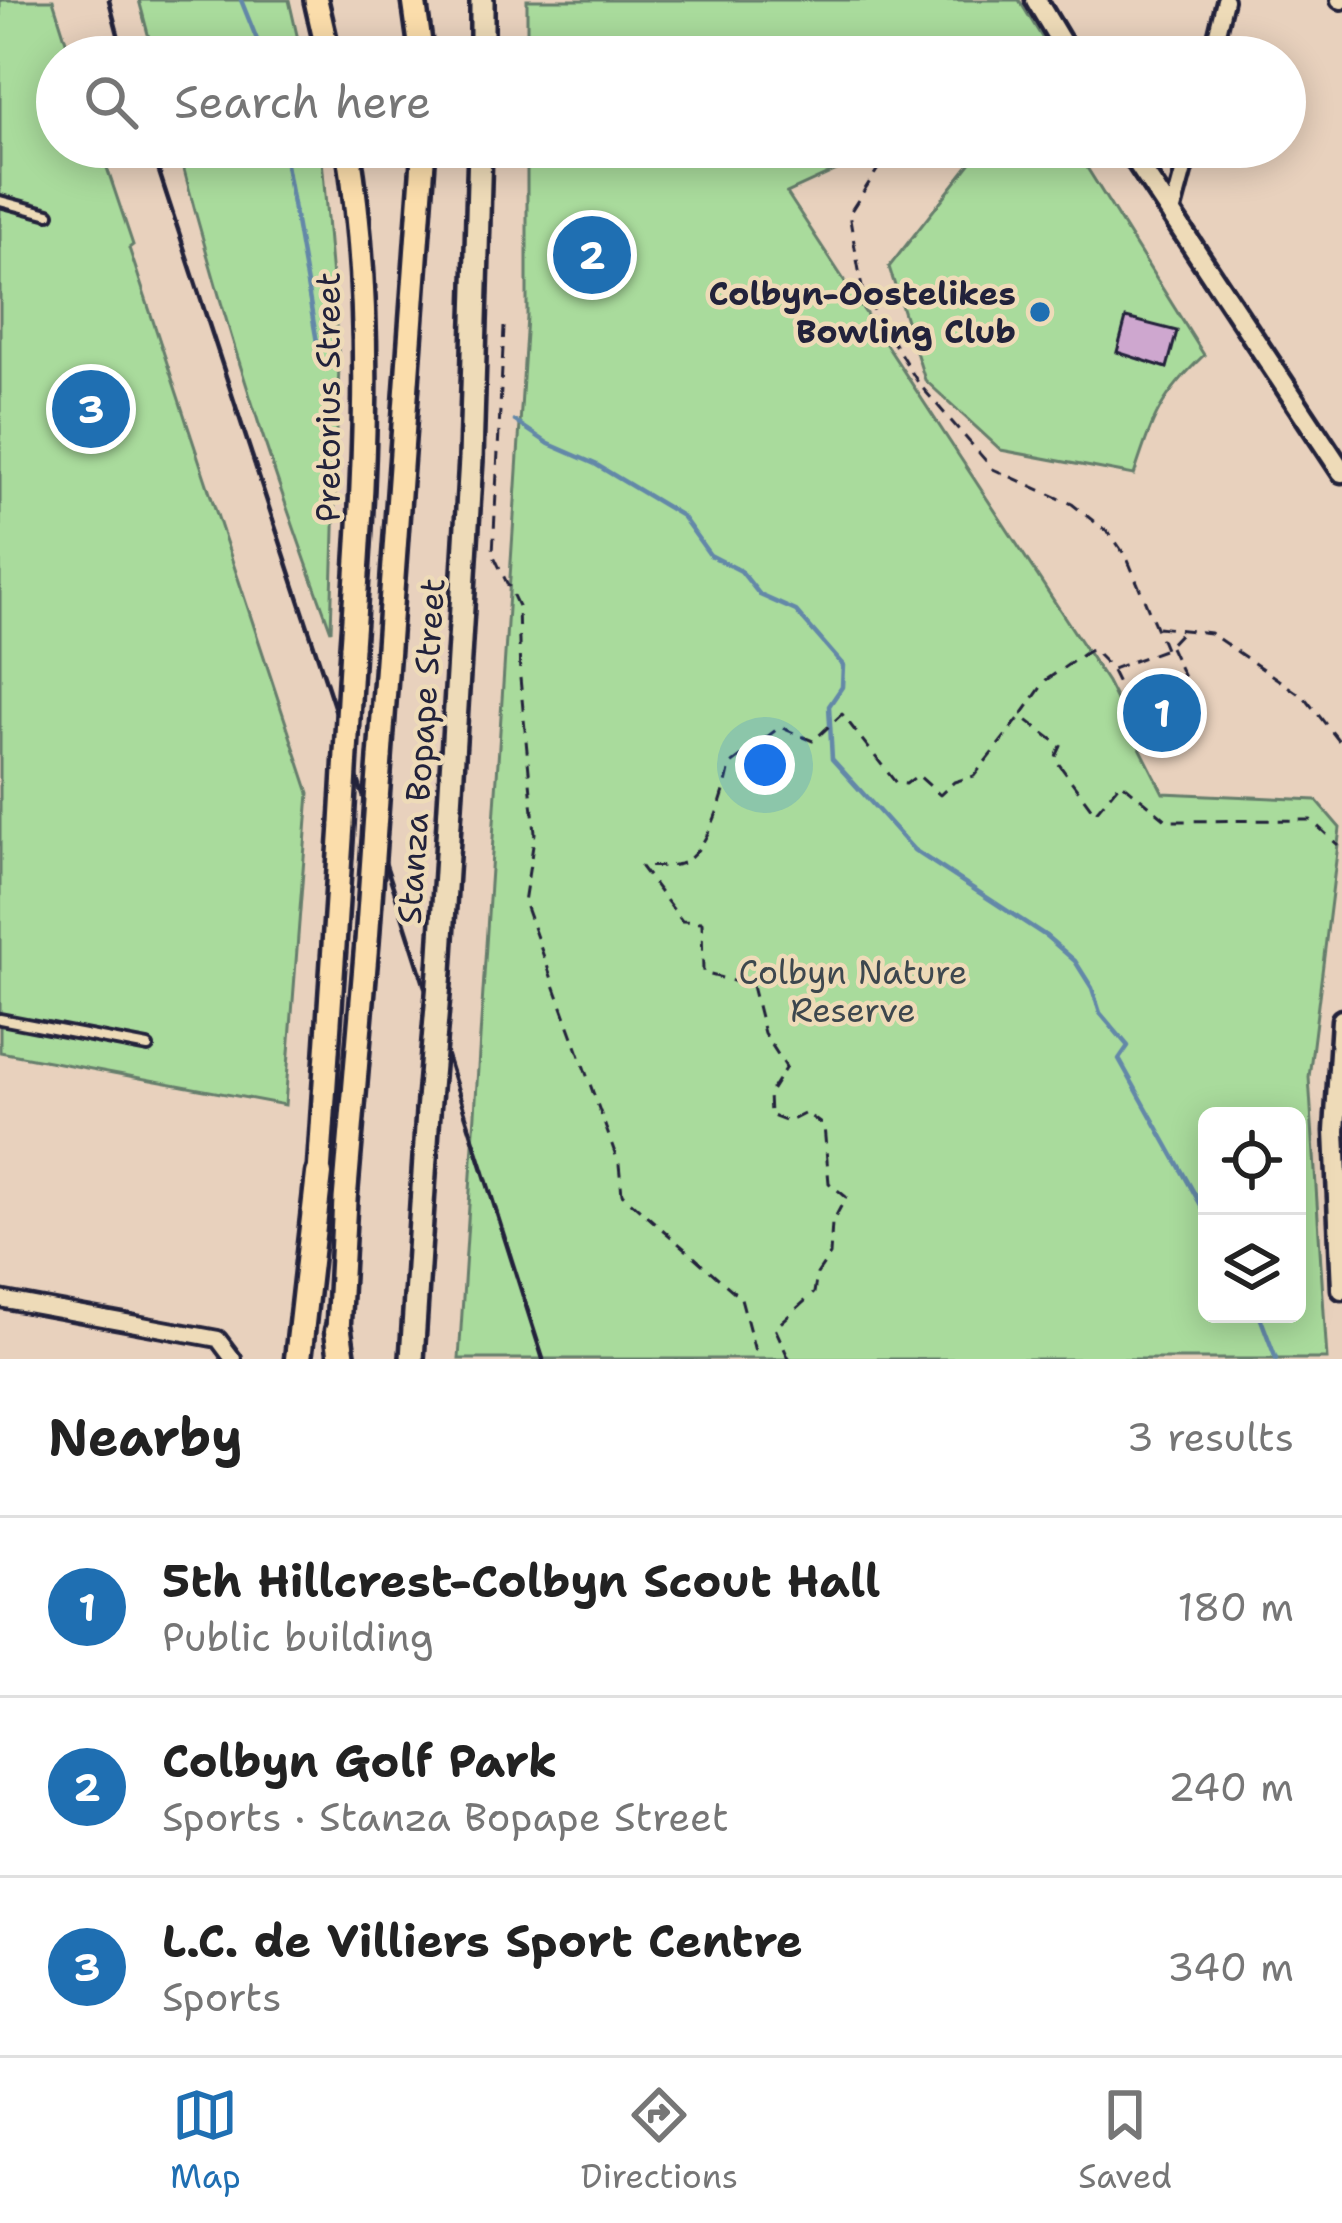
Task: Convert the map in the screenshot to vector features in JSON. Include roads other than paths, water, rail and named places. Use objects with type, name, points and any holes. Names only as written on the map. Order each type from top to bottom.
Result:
[{"type":"highway","points":[[298,1359],[319,1174]]},
{"type":"highway","points":[[310,1359],[319,1174]]},
{"type":"highway","points":[[338,1331],[340,1359]]},
{"type":"main road","points":[[316,0],[324,36]]},
{"type":"main road","points":[[414,0],[419,36]]},
{"type":"main road","points":[[482,0],[482,36]]},
{"type":"main road","name":"Pretorius Street","points":[[319,1174],[364,476],[364,284],[350,168]]},
{"type":"main road","points":[[338,1331],[422,168]]},
{"type":"main road","name":"Stanza Bopape Street","points":[[412,1359],[468,530],[479,168]]},
{"type":"street","points":[[1036,0],[1057,36]]},
{"type":"street","points":[[1216,36],[1225,0]]},
{"type":"street","points":[[1139,168],[1342,472]]},
{"type":"street","points":[[1171,218],[1184,168]]},
{"type":"street","points":[[1342,1020],[1335,1131],[1342,1289]]},
{"type":"street","points":[[0,1299],[218,1339],[233,1359]]},
{"type":"lane","points":[[0,201],[50,214]]},
{"type":"lane","points":[[0,1019],[148,1047]]},
{"type":"waterway","points":[[241,0],[256,36]]},
{"type":"waterway","points":[[287,168],[321,365]]},
{"type":"waterway","points":[[515,421],[682,516],[710,555],[741,571],[760,595],[796,611],[843,665],[842,687],[829,706],[832,759],[914,850],[1046,936],[1075,961],[1092,988],[1100,1013],[1128,1046],[1119,1059],[1206,1215]]},
{"type":"waterway","points":[[1262,1323],[1276,1359]]},
{"type":"railway","points":[[109,0],[118,36]]},
{"type":"railway","points":[[158,168],[543,1359]]},
{"type":"place","name":"Colbyn Golf Park","points":[[592,255]]},
{"type":"place","name":"Colbyn-Oostelikes Bowling Club","points":[[1040,312]]},
{"type":"place","name":"L.C. de Villiers Sport Centre","points":[[91,409]]},
{"type":"place","name":"5th Hillcrest-Colbyn Scout Hall","points":[[1162,713]]},
{"type":"park label","name":"Colbyn Nature Reserve","points":[[853,991]]}]
